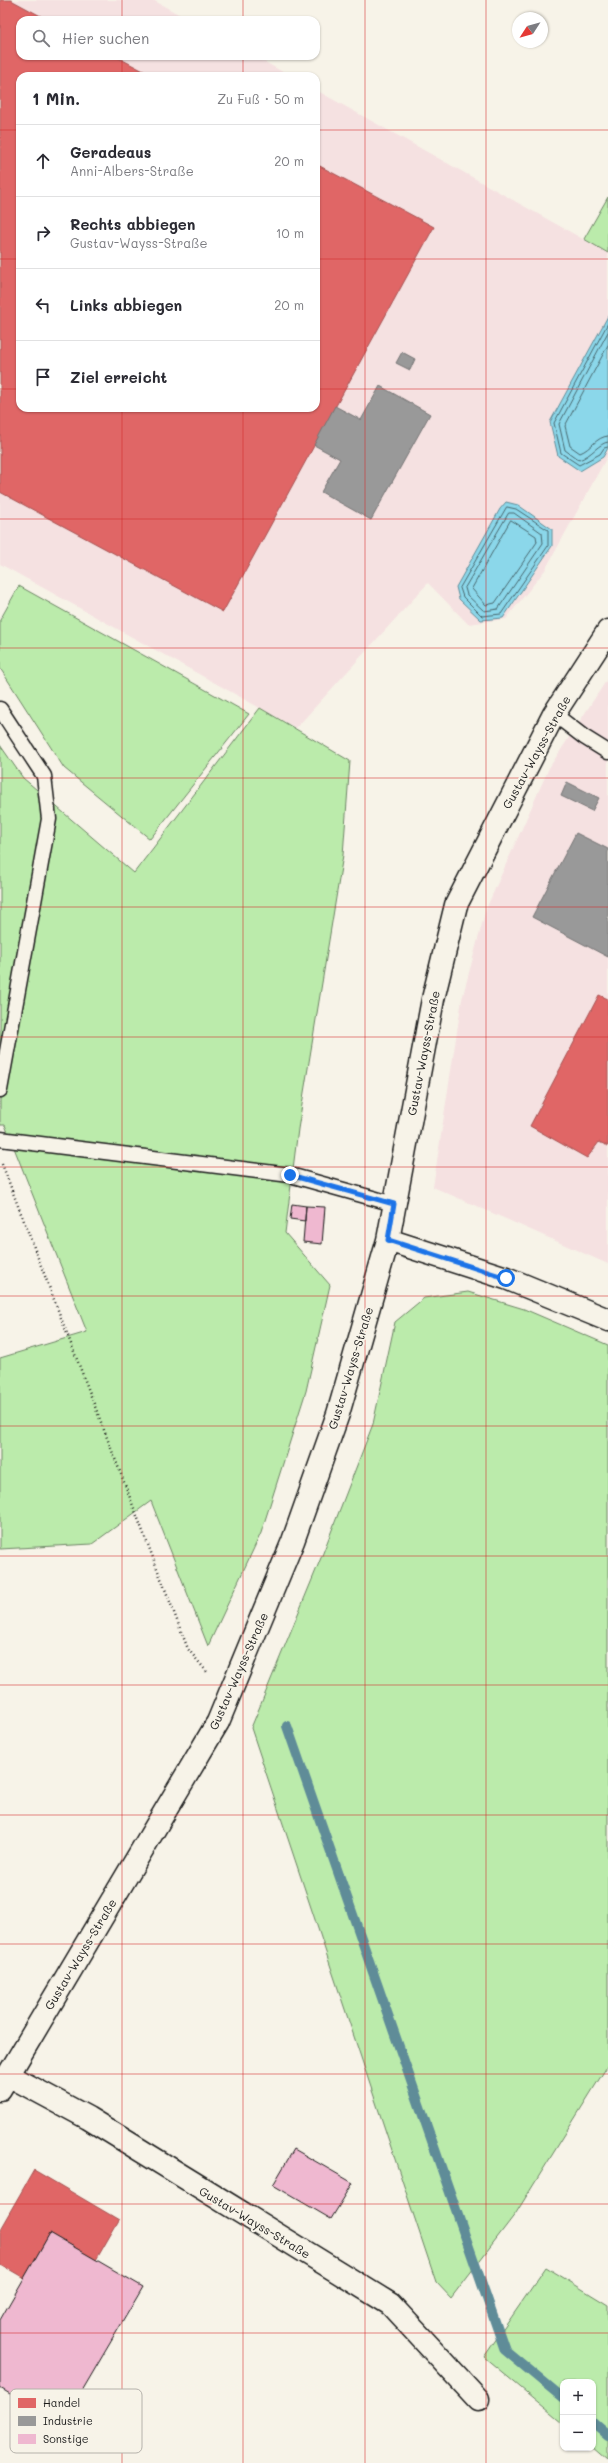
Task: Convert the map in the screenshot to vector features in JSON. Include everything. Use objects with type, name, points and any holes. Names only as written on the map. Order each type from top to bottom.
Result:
[{"type":"street","name":"Gustav-Wayss-Straße","points":[[478,2399],[390,2304],[88,2118],[4,2082],[218,1722],[293,1541],[338,1414],[388,1240],[433,999],[456,905],[554,714],[608,632]]},
{"type":"street","points":[[388,1240],[506,1278],[608,1320]]},
{"type":"lane","points":[[0,709],[44,776],[49,819],[0,1090]]},
{"type":"lane","points":[[554,714],[584,737],[608,752]]},
{"type":"lane","points":[[0,1139],[290,1175],[394,1204]]},
{"type":"path","points":[[0,1160],[188,1650],[228,1697]]},
{"type":"shaded area","points":[[0,0],[153,0],[182,16],[16,16],[16,60],[261,60],[283,72],[16,72],[16,412],[320,412],[320,92],[608,253],[608,455],[545,570],[506,619],[468,624],[428,583],[296,728],[0,564]]},
{"type":"shaded area","points":[[608,678],[608,1264],[433,1187],[462,999],[486,909],[549,768]]},
{"type":"green space","points":[[608,197],[608,253],[584,239]]},
{"type":"green space","points":[[19,586],[249,714],[150,839],[64,768],[0,668],[0,620]]},
{"type":"green space","points":[[260,708],[350,761],[343,855],[298,1129],[285,1233],[330,1285],[306,1391],[261,1533],[208,1646],[151,1501],[92,1544],[0,1549],[0,1358],[87,1332],[5,1125],[0,1125],[0,745],[23,778],[134,873]]},
{"type":"green space","points":[[468,1292],[524,1309],[608,1345],[608,2065],[516,2213],[451,2298],[436,2282],[251,1728],[323,1553],[373,1424],[395,1322],[424,1298]]},
{"type":"green space","points":[[546,2267],[608,2305],[608,2460],[596,2450],[596,2379],[560,2379],[560,2420],[484,2357]]},
{"type":"water","points":[[608,316],[608,448],[603,457],[580,471],[558,456],[550,422]]},
{"type":"water","points":[[506,502],[518,505],[552,529],[552,546],[503,618],[481,620],[459,599],[456,587],[500,509]]},
{"type":"building: Handel","points":[[0,0],[11,0],[41,16],[16,16],[16,60],[123,60],[145,72],[16,72],[16,412],[320,412],[320,166],[434,227],[223,612],[0,492]]},
{"type":"building: Handel","points":[[599,995],[608,999],[608,1146],[599,1142],[587,1158],[530,1126]]},
{"type":"building: Handel","points":[[34,2170],[119,2220],[96,2260],[50,2233],[24,2278],[0,2264],[0,2229]]},
{"type":"building: Industrie","points":[[402,352],[415,359],[410,370],[396,363]]},
{"type":"building: Industrie","points":[[380,386],[430,414],[371,520],[321,492],[340,459],[314,445],[335,406],[361,420]]},
{"type":"building: Industrie","points":[[567,782],[599,798],[592,811],[561,796]]},
{"type":"building: Industrie","points":[[576,833],[608,849],[608,957],[532,917]]},
{"type":"building: Sonstige","points":[[292,1204],[306,1206],[305,1221],[290,1219]]},
{"type":"building: Sonstige","points":[[306,1206],[325,1207],[322,1244],[303,1242]]},
{"type":"building: Sonstige","points":[[294,2149],[353,2183],[331,2219],[273,2185]]},
{"type":"building: Sonstige","points":[[50,2233],[143,2287],[83,2389],[10,2389],[10,2394],[0,2388],[0,2320]]},
{"type":"waterway","points":[[287,1726],[505,2350],[560,2396]]},
{"type":"waterway","points":[[596,2426],[608,2436]]},
{"type":"route","points":[[290,1175],[394,1204],[388,1240],[506,1278]]}]
